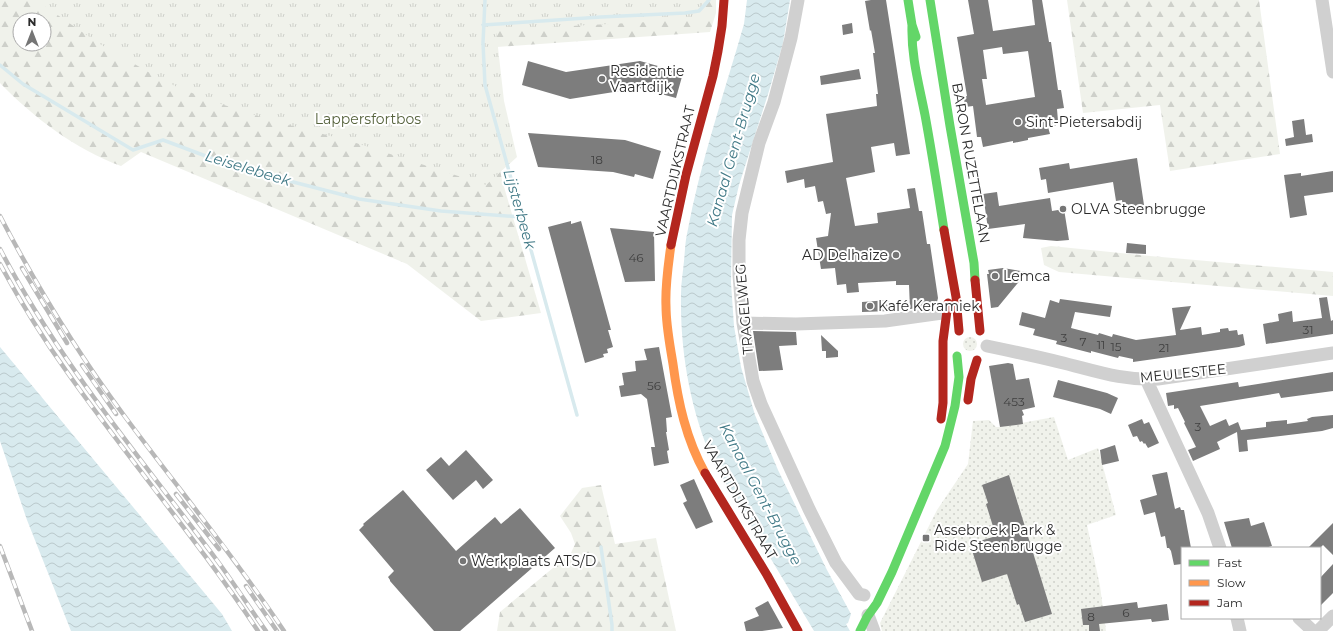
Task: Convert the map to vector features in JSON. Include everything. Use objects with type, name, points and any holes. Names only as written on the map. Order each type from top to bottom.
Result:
[{"type":"main road","name":"VAARTDIJKSTRAAT","points":[[724,0],[723,20],[717,58],[686,174],[670,252],[666,304],[668,336],[681,409],[686,429],[698,460],[711,484],[762,566],[798,631]]},
{"type":"main road","name":"BARON RUZETTELAAN","points":[[908,0],[912,25],[923,56]]},
{"type":"main road","name":"BARON RUZETTELAAN","points":[[930,0],[974,263],[967,331]]},
{"type":"main road","name":"BARON RUZETTELAAN","points":[[912,25],[911,41],[920,95],[925,114],[949,263],[956,297],[967,331]]},
{"type":"main road","name":"BARON RUZETTELAAN","points":[[925,114],[928,87],[926,72]]},
{"type":"main road","name":"BARON RUZETTELAAN","points":[[924,499],[928,472],[938,442],[942,411],[943,341],[948,313],[949,263]]},
{"type":"main road","points":[[966,408],[971,379],[977,360],[986,352],[987,346],[984,335],[967,331]]},
{"type":"main road","name":"BARON RUZETTELAAN","points":[[860,631],[868,615],[877,603],[892,572],[945,446],[955,406],[959,377],[955,353],[963,360],[970,362],[977,360]]},
{"type":"main road","name":"BARON RUZETTELAAN","points":[[924,499],[942,477],[959,429]]},
{"type":"street","name":"TRAGELWEG","points":[[798,0],[791,38],[774,102],[760,143],[742,213],[739,240],[739,275],[743,323],[753,381],[761,404],[789,468],[836,563],[859,594],[864,595]]},
{"type":"street","points":[[1322,0],[1333,72]]},
{"type":"street","points":[[743,323],[796,324],[885,320],[942,313]]},
{"type":"street","name":"MEULESTEE","points":[[987,346],[1057,361],[1116,377],[1146,379],[1162,378],[1333,353]]},
{"type":"street","points":[[1146,379],[1208,513],[1220,547]]},
{"type":"street","points":[[868,615],[874,631]]},
{"type":"street","points":[[1318,631],[1333,616]]},
{"type":"street","points":[[1237,619],[1240,631]]},
{"type":"street","points":[[1300,619],[1313,631]]},
{"type":"green space","name":"Lappersfortbos","points":[[0,0],[716,0],[716,13],[710,32],[497,47],[481,74],[502,180],[541,313],[481,321],[407,264],[141,152],[121,166],[104,159],[87,151],[56,131],[13,96],[0,83]]},
{"type":"green space","points":[[39,0],[704,0],[706,19],[496,30],[504,101],[517,157],[486,185],[353,142],[270,120],[179,88],[98,43],[46,7]]},
{"type":"green space","points":[[1067,0],[1259,0],[1280,154],[1170,171],[1160,105],[1083,113]]},
{"type":"green space","points":[[1051,246],[1333,272],[1333,296],[1059,272],[1044,265],[1041,248]]},
{"type":"green space","points":[[970,337],[975,339],[977,344],[975,349],[970,351],[965,349],[963,344],[965,339]]},
{"type":"green space","points":[[1054,417],[1068,460],[1098,448],[1116,515],[1087,525],[1100,586],[1106,631],[882,631],[880,623],[937,510],[968,464],[973,421],[989,420],[996,427],[1000,427]]},
{"type":"green space","points":[[601,485],[615,544],[656,538],[676,631],[497,631],[500,612],[571,553],[575,544],[571,533],[560,516],[582,488]]},
{"type":"water","name":"Kanaal Gent-Brugge","points":[[747,0],[790,0],[783,43],[739,185],[732,215],[731,283],[734,326],[741,367],[755,415],[778,470],[827,570],[851,614],[848,623],[846,624],[850,631],[814,631],[713,462],[698,422],[688,380],[682,337],[681,316],[681,286],[686,237],[705,155],[744,24]]},
{"type":"water","points":[[0,347],[222,614],[232,631],[71,631],[27,520],[0,441]]},
{"type":"building","points":[[886,0],[910,154],[896,156],[894,143],[871,147],[875,172],[846,178],[855,226],[878,223],[877,213],[910,208],[907,189],[915,188],[919,211],[922,211],[927,244],[930,244],[938,298],[936,306],[910,309],[909,285],[896,285],[896,281],[858,283],[859,292],[847,293],[846,284],[837,285],[835,268],[821,269],[816,238],[828,236],[831,213],[826,214],[823,201],[818,202],[815,186],[805,188],[804,179],[787,183],[785,171],[833,162],[826,114],[877,106],[876,94],[878,94],[873,53],[875,53],[865,1]]},
{"type":"building","points":[[968,0],[988,0],[993,31],[1035,25],[1032,0],[1042,0],[1049,42],[1051,42],[1058,90],[1061,90],[1064,108],[1057,109],[1058,121],[1055,126],[1048,127],[1050,134],[1028,138],[1028,140],[1013,143],[1013,141],[983,147],[981,137],[977,137],[973,106],[965,107],[964,97],[967,96],[957,37],[974,34]],"holes":[[[1002,47],[1003,54],[1028,51],[1035,97],[986,105],[982,79],[987,79],[983,50]]]},
{"type":"building","points":[[852,23],[853,33],[843,35],[842,25]]},
{"type":"building","name":"Residentie Vaartdijk","points":[[528,61],[566,72],[640,61],[683,73],[676,98],[639,88],[570,99],[522,85]]},
{"type":"building","points":[[859,69],[861,79],[821,85],[820,76]]},
{"type":"building","points":[[1304,119],[1306,135],[1312,134],[1313,142],[1286,146],[1285,139],[1294,137],[1292,121]]},
{"type":"building","points":[[528,133],[625,140],[661,151],[653,179],[635,174],[634,177],[613,172],[538,167]]},
{"type":"building","points":[[1137,158],[1144,205],[1123,209],[1122,200],[1116,201],[1113,182],[1048,193],[1046,179],[1041,180],[1039,168],[1069,163],[1070,169]]},
{"type":"building","points":[[1333,171],[1333,192],[1304,196],[1307,215],[1290,218],[1284,175],[1301,173],[1301,176]]},
{"type":"building","points":[[997,192],[999,206],[1050,198],[1052,211],[1064,209],[1069,240],[1057,241],[1023,238],[1025,224],[988,229],[983,194]]},
{"type":"building","points":[[571,221],[571,224],[581,221],[611,330],[608,330],[613,347],[607,349],[608,353],[603,354],[604,357],[585,363],[548,227]]},
{"type":"building","points":[[610,228],[654,232],[655,281],[625,282]]},
{"type":"building","points":[[1127,243],[1146,245],[1146,254],[1126,253]]},
{"type":"building","points":[[1003,268],[1027,272],[998,307],[991,308],[987,274],[989,274],[988,270]]},
{"type":"building","points":[[1327,297],[1331,321],[1333,320],[1333,334],[1266,344],[1263,324],[1279,321],[1278,314],[1292,311],[1293,322],[1322,318],[1319,298]]},
{"type":"building","points":[[1060,299],[1112,306],[1110,317],[1075,312],[1071,328],[1098,335],[1099,333],[1112,337],[1113,334],[1136,340],[1176,335],[1172,308],[1191,306],[1180,330],[1201,327],[1202,335],[1220,332],[1220,329],[1228,328],[1229,331],[1237,330],[1238,335],[1243,334],[1245,345],[1133,362],[1133,359],[1119,356],[1118,358],[1091,351],[1091,353],[1056,344],[1057,341],[1033,335],[1035,329],[1019,325],[1022,312],[1045,318],[1050,300],[1059,303]]},
{"type":"building","points":[[889,300],[890,311],[862,312],[862,302]]},
{"type":"building","points":[[753,331],[796,332],[797,345],[779,346],[783,370],[759,371]]},
{"type":"building","points":[[821,335],[838,351],[838,357],[826,358],[826,351],[822,351]]},
{"type":"building","points":[[659,347],[672,417],[666,418],[669,463],[654,466],[651,447],[655,447],[647,399],[641,394],[621,397],[619,386],[624,385],[622,373],[636,371],[635,361],[647,360],[644,349]]},
{"type":"building","points":[[1008,363],[1013,364],[1016,380],[1029,378],[1035,407],[1022,410],[1024,415],[1022,416],[1023,424],[1000,427],[989,366]]},
{"type":"building","points":[[1333,372],[1333,391],[1281,398],[1279,393],[1200,406],[1210,426],[1226,419],[1229,426],[1238,422],[1241,430],[1266,427],[1266,422],[1287,420],[1287,424],[1308,421],[1307,419],[1312,417],[1333,415],[1333,428],[1322,431],[1247,440],[1248,451],[1239,452],[1237,432],[1217,442],[1220,449],[1193,461],[1188,450],[1196,447],[1184,423],[1185,422],[1178,408],[1174,409],[1174,405],[1168,406],[1166,393],[1238,382],[1239,387]]},
{"type":"building","points":[[1058,380],[1107,393],[1118,398],[1111,414],[1100,409],[1053,397]]},
{"type":"building","points":[[1142,419],[1144,424],[1149,422],[1159,443],[1148,448],[1145,443],[1144,444],[1142,441],[1140,442],[1137,436],[1133,437],[1128,425]]},
{"type":"building","points":[[1115,445],[1119,461],[1102,465],[1100,450]]},
{"type":"building","points":[[466,450],[493,480],[483,489],[476,480],[453,500],[426,470],[441,457],[449,466]]},
{"type":"building","points":[[1167,472],[1175,509],[1180,507],[1181,510],[1184,510],[1191,547],[1181,547],[1181,564],[1174,565],[1171,551],[1167,548],[1165,536],[1161,537],[1155,512],[1144,515],[1140,500],[1157,495],[1152,475]]},
{"type":"building","points":[[1009,475],[1052,614],[1025,622],[1019,604],[1017,605],[1007,574],[982,582],[970,544],[996,536],[982,485]]},
{"type":"building","points":[[694,479],[713,522],[696,529],[683,503],[687,501],[680,485]]},
{"type":"building","name":"Werkplaats ATS/D","points":[[403,490],[456,551],[495,517],[501,524],[520,508],[555,548],[460,631],[434,631],[390,581],[388,577],[394,571],[359,530],[364,525],[363,524]]},
{"type":"building","points":[[1249,518],[1251,526],[1264,522],[1272,546],[1232,547],[1224,522]]},
{"type":"building","points":[[1333,523],[1333,555],[1323,545],[1321,547],[1309,547]]},
{"type":"building","points":[[1333,564],[1333,593],[1321,605],[1321,577]]},
{"type":"building","points":[[768,601],[783,628],[762,631],[746,631],[744,622],[759,616],[755,608]]},
{"type":"building","points":[[1137,602],[1138,608],[1167,604],[1169,620],[1152,622],[1151,619],[1099,624],[1100,631],[1089,631],[1089,625],[1083,625],[1081,609]]},
{"type":"waterway","name":"Lijsterbeek","points":[[485,0],[483,43],[485,85],[577,415]]},
{"type":"waterway","points":[[483,25],[685,13],[699,11],[709,0]]},
{"type":"waterway","name":"Leiselebeek","points":[[0,65],[23,84],[133,150],[163,140],[235,167],[359,199],[441,211],[521,217]]},
{"type":"waterway","name":"Lijsterbeek","points":[[601,547],[612,631]]},
{"type":"railway","points":[[0,216],[43,293],[89,367],[265,603],[284,631]]},
{"type":"railway","points":[[0,249],[23,291],[74,370],[216,559],[266,631]]},
{"type":"railway","points":[[0,264],[15,292],[67,372],[212,565],[258,631]]},
{"type":"railway","points":[[22,268],[67,343]]},
{"type":"railway","points":[[82,365],[116,414]]},
{"type":"railway","points":[[176,494],[219,549]]},
{"type":"railway","points":[[0,546],[32,631]]},
{"type":"railway","points":[[246,586],[277,631]]},
{"type":"traffic: fast","points":[[908,0],[912,25],[916,37]]},
{"type":"traffic: fast","points":[[930,0],[974,263],[975,280]]},
{"type":"traffic: fast","points":[[912,25],[914,59],[928,129],[944,230]]},
{"type":"traffic: fast","points":[[860,631],[867,617],[877,603],[892,572],[945,446],[955,406],[959,377],[957,356]]},
{"type":"traffic: slow","points":[[671,245],[666,291],[668,335],[677,392],[684,420],[698,460],[705,473]]},
{"type":"traffic: jam","points":[[671,245],[686,175],[713,76],[722,26],[724,0]]},
{"type":"traffic: jam","points":[[944,230],[956,297],[959,331]]},
{"type":"traffic: jam","points":[[975,280],[980,331]]},
{"type":"traffic: jam","points":[[941,419],[943,403],[943,341],[948,303]]},
{"type":"traffic: jam","points":[[968,400],[971,379],[977,360]]},
{"type":"traffic: jam","points":[[705,473],[767,575],[798,631]]},
{"type":"place","name":"Residentie Vaartdijk","points":[[602,79]]},
{"type":"place","name":"Sint-Pietersabdij","points":[[1018,122]]},
{"type":"place","name":"OLVA Steenbrugge","points":[[1063,209]]},
{"type":"place","name":"AD Delhaize","points":[[896,255]]},
{"type":"place","name":"Lemca","points":[[995,276]]},
{"type":"place","name":"Kafé Keramiek","points":[[870,306]]},
{"type":"place","name":"Assebroek Park & Ride Steenbrugge","points":[[926,538]]},
{"type":"place","name":"Werkplaats ATS/D","points":[[463,561]]}]
